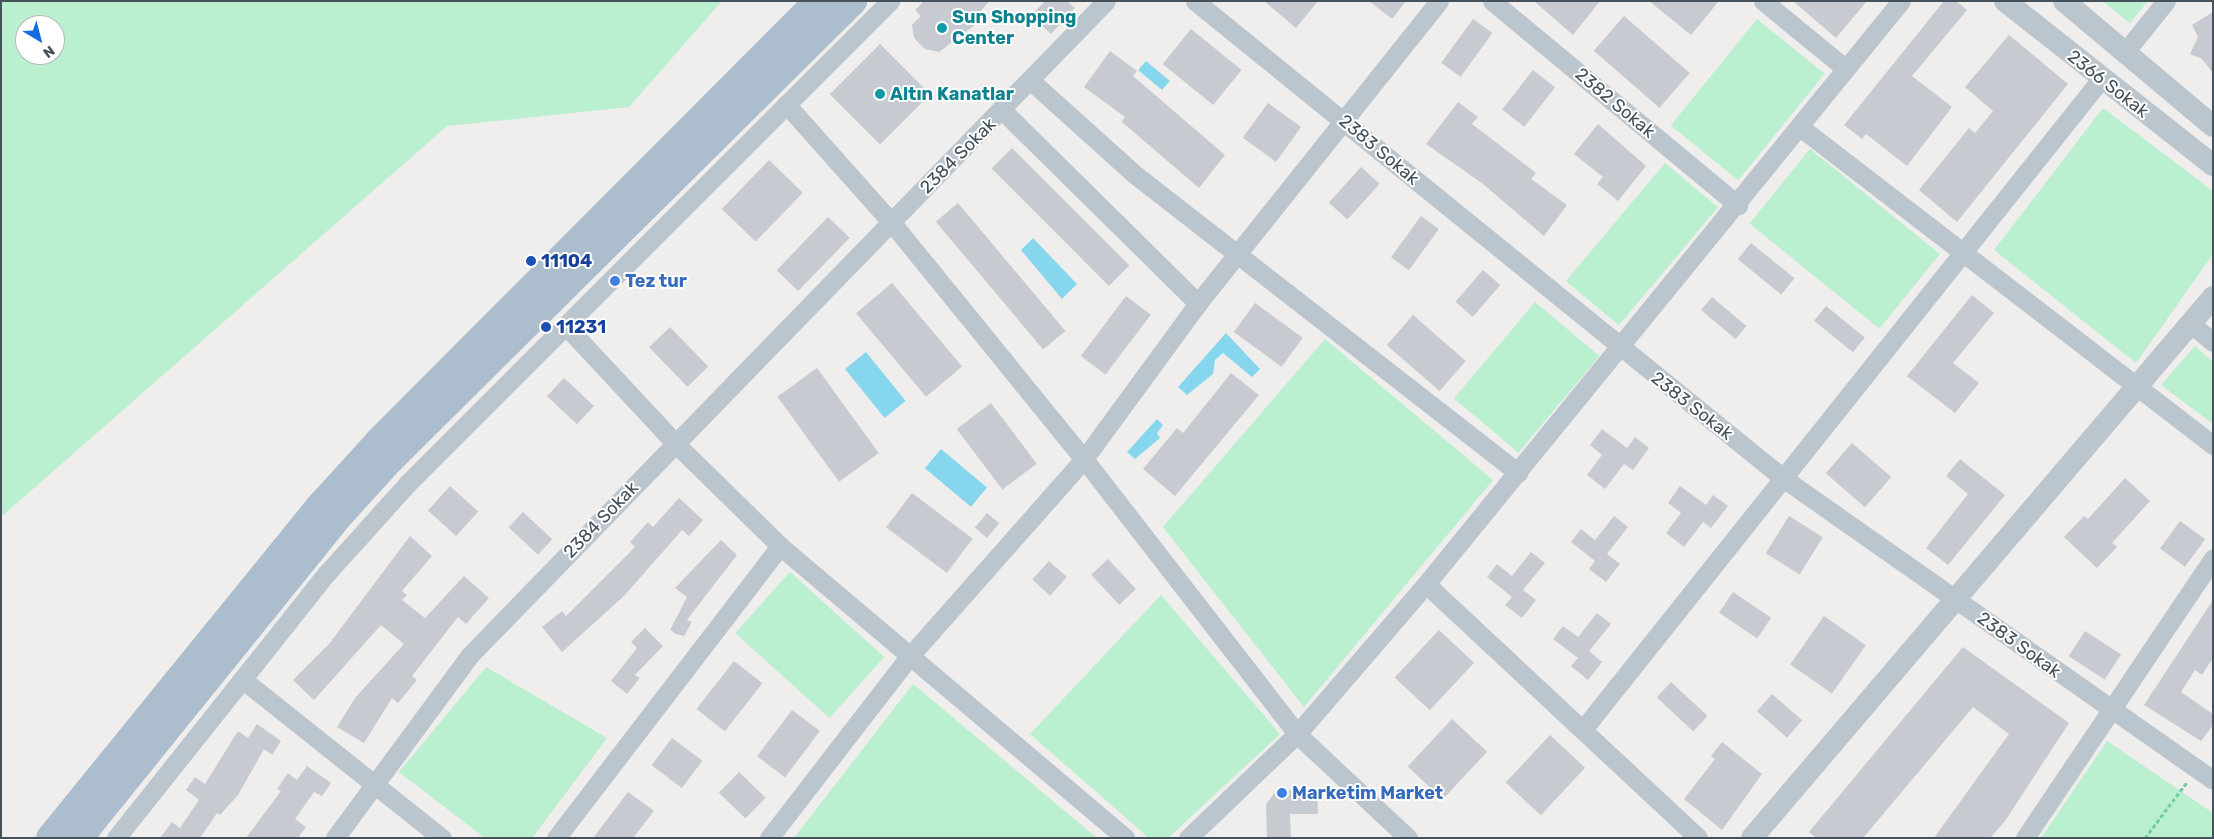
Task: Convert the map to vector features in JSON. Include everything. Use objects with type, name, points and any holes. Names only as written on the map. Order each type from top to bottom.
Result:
[{"type":"main road","points":[[50,838],[321,505],[379,441],[818,1]]},
{"type":"main road","points":[[79,838],[338,517],[384,466],[853,1]]},
{"type":"street","points":[[116,838],[326,573],[408,483],[890,1]]},
{"type":"street","name":"2384 Sokak","points":[[335,838],[376,785],[470,655],[1003,111],[1106,1]]},
{"type":"street","name":"2383 Sokak","points":[[1195,1],[1620,350],[1783,478],[1958,600],[2109,711],[2213,780]]},
{"type":"street","points":[[769,838],[908,658],[1084,459],[1198,303],[1342,120],[1439,1]]},
{"type":"street","name":"2382 Sokak","points":[[1492,1],[1738,204]]},
{"type":"street","points":[[1763,1],[1846,69]]},
{"type":"street","points":[[1188,838],[1297,734],[1426,584],[1620,350],[1900,1]]},
{"type":"street","name":"2366 Sokak","points":[[2005,1],[2101,79],[2213,165]]},
{"type":"street","name":"2366 Sokak","points":[[2064,1],[2213,126]]},
{"type":"street","points":[[2125,52],[2166,1]]},
{"type":"street","points":[[1584,728],[2101,79]]},
{"type":"street","points":[[1031,81],[1133,173],[1518,473]]},
{"type":"street","points":[[786,104],[892,223],[1084,459],[1297,734],[1408,838]]},
{"type":"street","points":[[1003,111],[1198,303]]},
{"type":"street","points":[[1800,127],[2213,445]]},
{"type":"street","points":[[1752,838],[1958,600],[2189,322],[2213,297]]},
{"type":"street","points":[[2189,322],[2213,342]]},
{"type":"street","points":[[566,326],[676,444],[780,546],[908,658],[1125,838]]},
{"type":"street","points":[[556,838],[780,546]]},
{"type":"street","points":[[2025,838],[2213,558]]},
{"type":"street","points":[[1426,584],[1584,728],[1698,838]]},
{"type":"street","points":[[242,679],[442,838]]},
{"type":"path","points":[[2145,838],[2196,770]]},
{"type":"green space","points":[[1,1],[722,1],[629,107],[447,126],[1,517]]},
{"type":"green space","points":[[2102,1],[2148,1],[2130,23]]},
{"type":"green space","points":[[1757,19],[1825,74],[1738,180],[1671,125]]},
{"type":"green space","points":[[2103,108],[2213,191],[2213,254],[2136,363],[1994,250]]},
{"type":"green space","points":[[1810,149],[1940,254],[1879,329],[1750,224]]},
{"type":"green space","points":[[1665,163],[1718,207],[1619,325],[1566,281]]},
{"type":"green space","points":[[1535,302],[1599,356],[1518,453],[1454,399]]},
{"type":"green space","points":[[1325,339],[1493,480],[1304,707],[1163,527]]},
{"type":"green space","points":[[2195,346],[2213,362],[2213,424],[2161,385]]},
{"type":"green space","points":[[790,572],[884,657],[830,718],[735,633]]},
{"type":"green space","points":[[1161,595],[1280,734],[1168,838],[1149,838],[1030,734]]},
{"type":"green space","points":[[486,667],[607,738],[532,838],[485,838],[399,772]]},
{"type":"green space","points":[[913,684],[1097,838],[794,838]]},
{"type":"green space","points":[[2107,741],[2213,813],[2213,838],[2041,838]]},
{"type":"water","points":[[1146,61],[1170,81],[1162,90],[1138,70]]},
{"type":"water","points":[[1033,238],[1077,284],[1062,299],[1021,250]]},
{"type":"water","points":[[1226,333],[1260,369],[1252,377],[1223,353],[1215,360],[1213,374],[1187,395],[1178,387]]},
{"type":"water","points":[[866,352],[906,401],[885,418],[845,369]]},
{"type":"water","points":[[1157,419],[1163,425],[1157,433],[1160,438],[1135,459],[1127,452]]},
{"type":"water","points":[[941,449],[987,488],[971,507],[925,468]]},
{"type":"building","name":"Sun Shopping Center","points":[[924,1],[990,1],[972,20],[976,24],[939,52],[925,49],[914,38],[912,25],[921,16],[915,10]]},
{"type":"building","points":[[1045,1],[1067,1],[1075,8],[1051,34],[1031,16]]},
{"type":"building","points":[[1264,1],[1318,1],[1296,28]]},
{"type":"building","points":[[1369,1],[1406,1],[1392,19]]},
{"type":"building","points":[[1534,1],[1600,1],[1573,35]]},
{"type":"building","points":[[1649,1],[1719,1],[1691,35]]},
{"type":"building","points":[[1793,1],[1867,1],[1836,38]]},
{"type":"building","points":[[1944,1],[1956,1],[1967,10],[1912,76],[1952,107],[1907,166],[1866,134],[1862,139],[1844,125]]},
{"type":"building","points":[[2213,12],[2213,73],[2202,59],[2190,54],[2198,37],[2192,25]]},
{"type":"building","points":[[1624,16],[1690,73],[1659,108],[1594,51]]},
{"type":"building","points":[[1473,19],[1492,33],[1461,77],[1441,63]]},
{"type":"building","points":[[1191,29],[1242,70],[1213,105],[1163,64]]},
{"type":"building","points":[[2009,35],[2068,84],[1957,222],[1919,190],[1969,128],[1975,133],[1993,111],[1965,87]]},
{"type":"building","name":"Altın Kanatlar","points":[[880,44],[930,94],[880,144],[830,94]]},
{"type":"building","points":[[1110,51],[1137,71],[1133,76],[1225,155],[1199,188],[1122,122],[1125,117],[1084,87]]},
{"type":"building","points":[[1533,70],[1555,87],[1524,127],[1502,109]]},
{"type":"building","points":[[1458,102],[1478,117],[1472,124],[1536,173],[1531,179],[1567,205],[1544,236],[1483,184],[1426,144]]},
{"type":"building","points":[[1268,103],[1301,127],[1276,162],[1243,138]]},
{"type":"building","points":[[1598,124],[1646,166],[1618,201],[1597,184],[1603,177],[1574,154]]},
{"type":"building","points":[[1012,148],[1129,265],[1109,286],[991,169]]},
{"type":"building","points":[[769,160],[803,193],[756,242],[722,209]]},
{"type":"building","points":[[1361,167],[1380,184],[1347,219],[1329,203]]},
{"type":"building","points":[[958,203],[1065,331],[1043,350],[936,222]]},
{"type":"building","points":[[1421,216],[1439,229],[1409,270],[1391,257]]},
{"type":"building","points":[[828,217],[850,238],[798,291],[777,270]]},
{"type":"building","points":[[1751,243],[1795,278],[1781,295],[1738,259]]},
{"type":"building","points":[[1483,270],[1500,285],[1473,317],[1455,302]]},
{"type":"building","points":[[892,283],[962,366],[926,397],[856,313]]},
{"type":"building","points":[[1972,295],[1994,313],[1953,363],[1979,383],[1955,413],[1907,376]]},
{"type":"building","points":[[1126,296],[1151,315],[1106,375],[1081,356]]},
{"type":"building","points":[[1712,297],[1746,326],[1736,339],[1701,310]]},
{"type":"building","points":[[1255,303],[1303,338],[1282,367],[1234,332]]},
{"type":"building","points":[[1826,306],[1865,337],[1853,352],[1814,321]]},
{"type":"building","points":[[1413,315],[1466,361],[1440,391],[1387,345]]},
{"type":"building","points":[[670,327],[708,367],[687,387],[649,347]]},
{"type":"building","points":[[817,368],[879,453],[839,482],[777,397]]},
{"type":"building","points":[[1231,373],[1259,395],[1175,496],[1143,469],[1177,428],[1183,433]]},
{"type":"building","points":[[564,378],[594,406],[577,424],[547,396]]},
{"type":"building","points":[[991,403],[1037,464],[1002,490],[957,429]]},
{"type":"building","points":[[1602,429],[1627,448],[1635,437],[1649,448],[1633,470],[1624,464],[1605,489],[1587,475],[1602,455],[1590,445]]},
{"type":"building","points":[[1852,443],[1891,477],[1865,507],[1826,473]]},
{"type":"building","points":[[1960,459],[2005,495],[1948,565],[1926,548],[1968,494],[1946,476]]},
{"type":"building","points":[[2125,478],[2150,501],[2112,543],[2117,547],[2097,568],[2064,537],[2084,516],[2088,519]]},
{"type":"building","points":[[450,486],[478,511],[456,536],[428,511]]},
{"type":"building","points":[[1680,486],[1706,505],[1713,495],[1728,506],[1711,528],[1703,522],[1684,547],[1666,533],[1681,513],[1668,503]]},
{"type":"building","points":[[912,493],[973,539],[947,573],[886,527]]},
{"type":"building","points":[[679,498],[703,520],[689,536],[682,530],[624,596],[562,652],[542,627],[562,611],[566,616],[635,547],[630,542],[648,522],[653,527]]},
{"type":"building","points":[[523,512],[552,539],[538,555],[509,527]]},
{"type":"building","points":[[987,513],[999,523],[987,538],[975,528]]},
{"type":"building","points":[[1614,516],[1628,527],[1607,554],[1620,564],[1606,582],[1589,569],[1595,561],[1571,542],[1581,529],[1595,540]]},
{"type":"building","points":[[1789,516],[1823,537],[1800,575],[1766,553]]},
{"type":"building","points":[[2180,521],[2205,539],[2185,567],[2160,549]]},
{"type":"building","points":[[410,536],[432,556],[402,591],[407,595],[402,600],[425,618],[464,576],[489,598],[466,624],[458,617],[412,676],[417,680],[398,703],[392,698],[364,743],[337,727],[355,698],[404,644],[381,625],[314,700],[293,680],[329,644]]},
{"type":"building","points":[[721,540],[737,555],[687,620],[692,622],[684,636],[676,634],[670,630],[687,597],[675,588]]},
{"type":"building","points":[[1531,552],[1545,563],[1523,590],[1536,600],[1522,618],[1505,605],[1512,597],[1487,577],[1497,564],[1512,576]]},
{"type":"building","points":[[1108,559],[1136,589],[1119,605],[1091,575]]},
{"type":"building","points":[[1049,561],[1067,577],[1050,596],[1032,580]]},
{"type":"building","points":[[1733,592],[1771,618],[1757,638],[1719,613]]},
{"type":"building","points":[[2213,600],[2213,658],[2202,675],[2195,670],[2181,692],[2213,714],[2213,725],[2201,741],[2144,705]]},
{"type":"building","points":[[1597,613],[1611,624],[1589,651],[1602,662],[1588,680],[1571,666],[1578,658],[1553,639],[1563,626],[1578,637]]},
{"type":"building","points":[[1824,616],[1866,645],[1832,694],[1790,664]]},
{"type":"building","points":[[645,628],[663,646],[635,675],[640,678],[627,694],[611,681],[637,648],[631,642]]},
{"type":"building","points":[[1439,630],[1474,663],[1430,710],[1395,678]]},
{"type":"building","points":[[2085,631],[2121,654],[2105,680],[2069,656]]},
{"type":"building","points":[[1963,647],[2069,723],[2005,821],[1990,838],[1934,838],[2009,734],[1973,707],[1863,838],[1816,838],[1809,832]]},
{"type":"building","points":[[734,661],[762,683],[725,731],[696,709]]},
{"type":"building","points":[[1671,682],[1708,716],[1693,731],[1657,697]]},
{"type":"building","points":[[1772,694],[1802,720],[1787,738],[1757,711]]},
{"type":"building","points":[[792,710],[820,731],[785,777],[757,756]]},
{"type":"building","points":[[1452,719],[1487,752],[1443,799],[1408,767]]},
{"type":"building","points":[[257,724],[281,741],[272,755],[264,749],[238,795],[220,815],[217,813],[200,838],[160,838],[172,822],[180,828],[199,800],[186,790],[195,777],[205,784],[238,731],[248,738]]},
{"type":"building","points":[[1550,735],[1585,768],[1541,815],[1506,783]]},
{"type":"building","points":[[672,738],[702,761],[682,788],[652,765]]},
{"type":"building","points":[[1722,742],[1762,774],[1722,830],[1684,799],[1715,759],[1711,756]]},
{"type":"building","points":[[307,766],[331,783],[322,796],[314,792],[295,819],[306,827],[298,838],[246,838],[281,791],[277,789],[288,773],[297,780]]},
{"type":"building","points":[[739,772],[766,798],[745,819],[719,793]]},
{"type":"building","points":[[1317,789],[1318,814],[1290,814],[1291,838],[1267,838],[1266,804],[1276,791]]},
{"type":"building","points":[[628,792],[654,811],[633,838],[593,838]]},
{"type":"place","name":"Sun Shopping Center","points":[[942,28]]},
{"type":"place","name":"Altın Kanatlar","points":[[880,94]]},
{"type":"place","name":"11104","points":[[531,261]]},
{"type":"place","name":"Tez tur","points":[[615,281]]},
{"type":"place","name":"11231","points":[[546,327]]},
{"type":"place","name":"Marketim Market","points":[[1282,793]]}]
